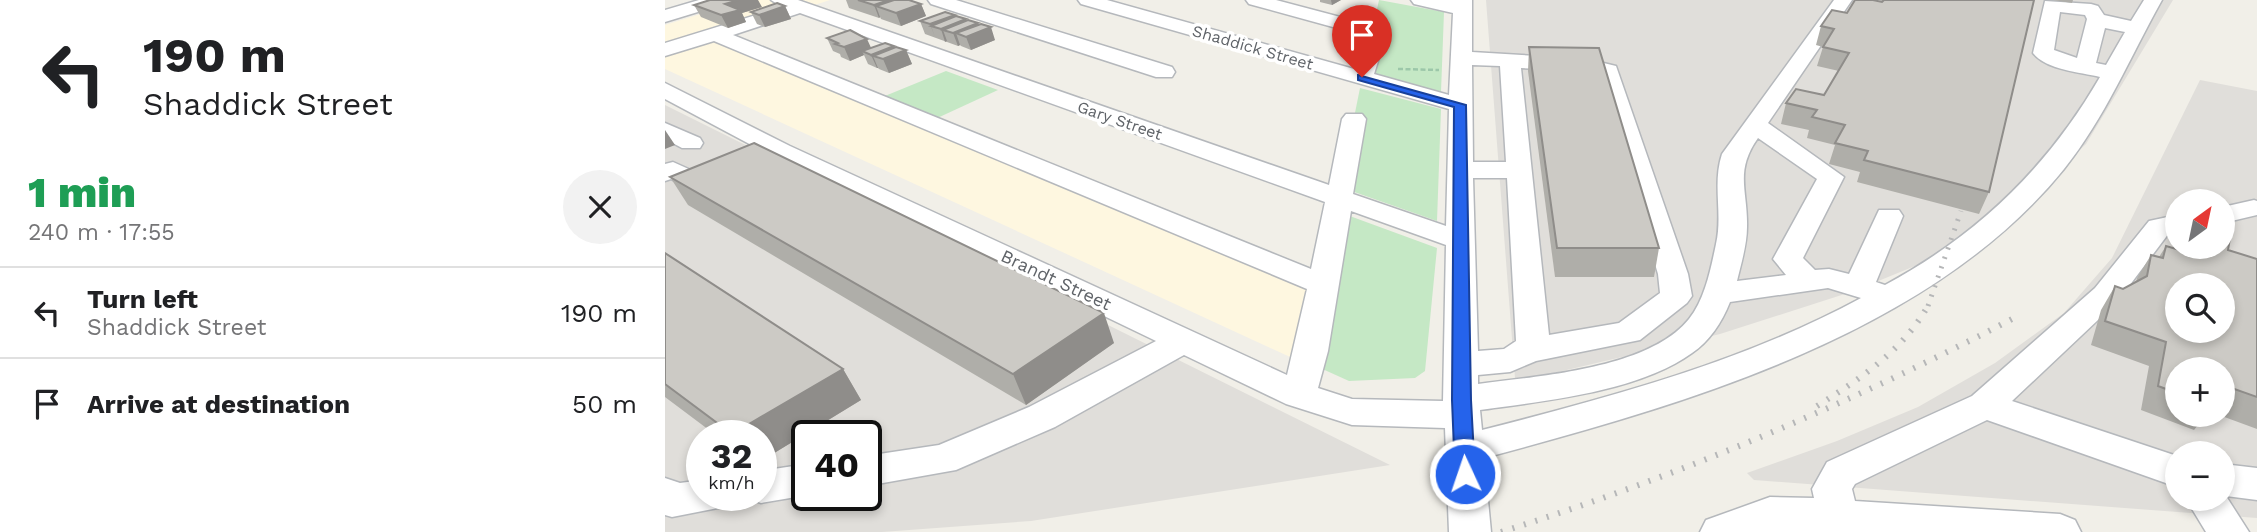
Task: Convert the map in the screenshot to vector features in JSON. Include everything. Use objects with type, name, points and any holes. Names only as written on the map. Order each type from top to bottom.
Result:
[{"type":"street","points":[[665,16],[718,0]]},
{"type":"street","points":[[937,0],[1164,72]]},
{"type":"street","name":"Shaddick Street","points":[[1087,0],[1363,73],[1460,105]]},
{"type":"street","points":[[1255,0],[1371,31],[1374,42],[1363,73]]},
{"type":"street","points":[[1420,0],[1463,5],[1452,64],[1460,105],[1462,407],[1470,532]]},
{"type":"street","name":"Brandt Street","points":[[665,90],[781,151],[1298,395],[1352,412],[1462,407],[1608,373],[1674,349],[1700,328],[1717,294],[1733,237],[1729,170],[1734,154],[1843,0]]},
{"type":"street","points":[[2099,70],[2137,28],[2153,0]]},
{"type":"street","points":[[665,50],[801,2]]},
{"type":"street","name":"Gary Street","points":[[801,2],[1461,241]]},
{"type":"street","points":[[1464,449],[1632,405],[1794,344],[1872,292],[1989,230],[2039,182],[2081,128],[2099,70],[2097,19],[2091,10],[2052,5],[2043,53],[2099,70]]},
{"type":"street","points":[[2097,19],[2137,28]]},
{"type":"street","points":[[714,34],[1324,285]]},
{"type":"street","points":[[1452,64],[1510,59],[1587,65],[1608,71],[1673,274],[1676,296],[1629,332],[1527,351]]},
{"type":"street","points":[[1461,363],[1510,362],[1533,344],[1510,59]]},
{"type":"street","points":[[1298,395],[1324,285],[1354,119]]},
{"type":"street","points":[[1755,125],[1831,177],[1788,259],[1808,281]]},
{"type":"street","points":[[665,130],[691,143]]},
{"type":"street","points":[[665,173],[673,170],[701,185],[781,151]]},
{"type":"street","points":[[1460,170],[1520,170]]},
{"type":"street","points":[[2235,212],[2254,208]]},
{"type":"street","points":[[1872,292],[1889,216]]},
{"type":"street","points":[[1838,516],[1832,489],[1840,474],[1985,405],[2106,295],[2159,227],[2165,226]]},
{"type":"street","points":[[1717,294],[1829,278],[1872,292]]},
{"type":"street","points":[[882,469],[943,459],[1042,418],[1185,340]]},
{"type":"street","points":[[1608,373],[1632,405]]},
{"type":"street","points":[[1985,405],[2165,468]]},
{"type":"street","points":[[2235,481],[2257,484]]},
{"type":"street","points":[[665,495],[672,501],[686,499]]},
{"type":"street","points":[[2214,511],[2228,532]]},
{"type":"street","points":[[1721,532],[1770,514],[1838,516],[2060,532]]},
{"type":"path","points":[[1363,73],[1452,64]]},
{"type":"shaded area","points":[[746,0],[830,0],[728,33],[1313,272],[1301,362],[665,69],[665,25]]},
{"type":"shaded area","points":[[1486,0],[2173,0],[2086,144],[1988,236],[1854,291],[1720,334],[1524,380],[1515,378]]},
{"type":"shaded area","points":[[2200,80],[2257,91],[2257,518],[1754,480],[1747,473],[1837,441],[1918,407],[1995,363],[2064,313],[2112,258]]},
{"type":"shaded area","points":[[665,105],[1390,465],[1031,521],[882,532],[665,532]]},
{"type":"green space","points":[[1379,0],[1444,12],[1441,92],[1364,71]]},
{"type":"green space","points":[[946,71],[998,90],[933,120],[880,98]]},
{"type":"green space","points":[[1360,88],[1441,109],[1437,221],[1340,187]]},
{"type":"green space","points":[[1347,215],[1437,248],[1425,371],[1415,378],[1349,381],[1318,367]]},
{"type":"building","points":[[710,0],[739,0],[725,4],[740,10],[721,15],[694,5]]},
{"type":"building","points":[[858,0],[889,0],[874,5]]},
{"type":"building","points":[[894,0],[909,0],[921,4],[896,13],[876,6]]},
{"type":"building","points":[[1855,0],[2034,0],[1989,192],[1864,160],[1868,151],[1835,143],[1845,125],[1812,117],[1817,110],[1786,103],[1796,89],[1824,95],[1849,53],[1823,47],[1834,29],[1821,26],[1832,10],[1847,13]]},
{"type":"building","points":[[777,3],[785,6],[759,15],[751,12]]},
{"type":"building","points":[[945,12],[955,15],[930,24],[920,21]]},
{"type":"building","points":[[956,16],[966,19],[941,29],[931,26]]},
{"type":"building","points":[[968,20],[978,23],[953,33],[943,30]]},
{"type":"building","points":[[981,24],[991,27],[966,37],[956,33]]},
{"type":"building","points":[[850,30],[867,39],[844,47],[827,38]]},
{"type":"building","points":[[885,43],[894,46],[871,55],[862,51]]},
{"type":"building","points":[[896,47],[906,50],[883,59],[873,56]]},
{"type":"building","points":[[1529,47],[1599,48],[1659,248],[1557,248]]},
{"type":"building","points":[[754,143],[1104,313],[1013,374],[670,177]]},
{"type":"building","points":[[2165,250],[2165,259],[2235,259],[2235,252],[2257,259],[2257,397],[2235,389],[2235,357],[2165,357],[2165,389],[2158,386],[2166,343],[2235,343],[2235,273],[2165,273],[2165,342],[2105,321],[2115,286],[2123,289],[2147,276],[2151,255],[2163,258]]},
{"type":"building","points":[[665,253],[843,369],[756,420],[713,420],[665,384]]},
{"type":"railway","points":[[1928,305],[1961,211]]},
{"type":"railway","points":[[1817,406],[1865,374],[1894,350],[1919,321],[1928,305]]},
{"type":"railway","points":[[1501,532],[1633,487],[1762,436],[1889,380],[2014,318]]},
{"type":"route","points":[[1362,77],[1460,105],[1461,400],[1465,474]]}]
